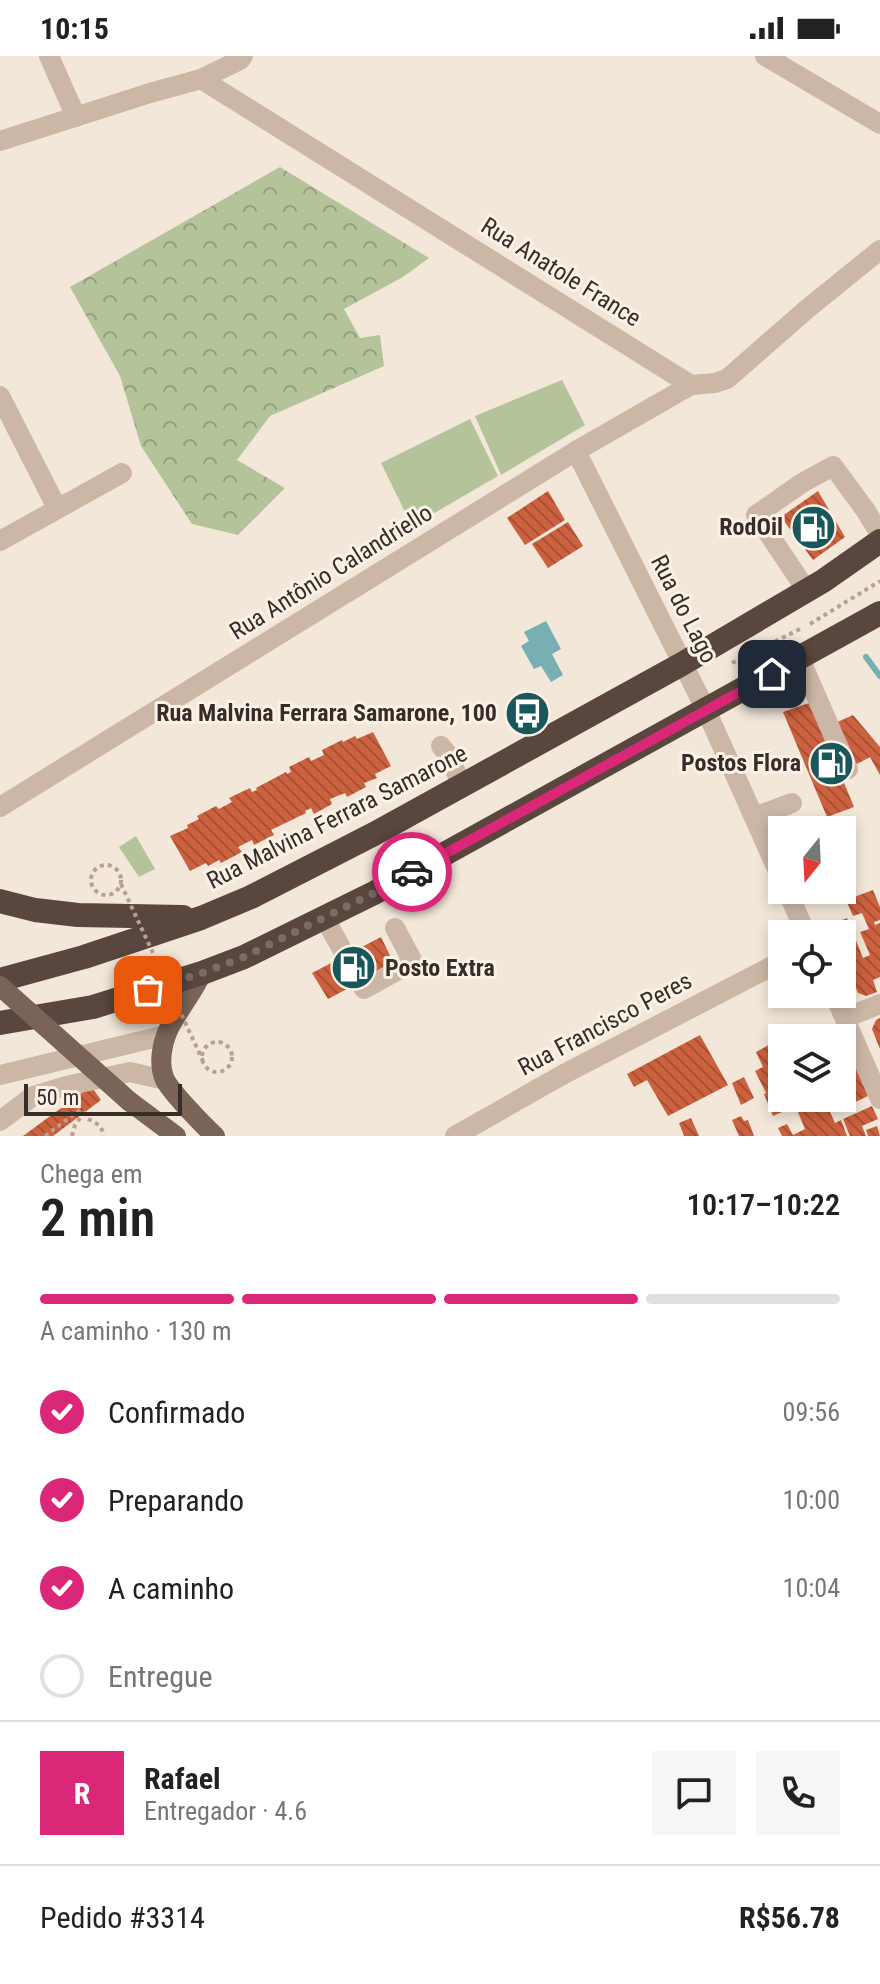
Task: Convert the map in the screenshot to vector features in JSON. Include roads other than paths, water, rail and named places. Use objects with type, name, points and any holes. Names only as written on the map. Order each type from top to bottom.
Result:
[{"type":"highway","name":"Rua Malvina Ferrara Samarone","points":[[0,983],[201,918],[251,897],[334,855],[682,664],[807,591],[880,541]]},
{"type":"highway","points":[[0,1023],[93,1007],[244,957],[374,893],[880,613]]},
{"type":"highway","points":[[0,901],[35,910],[78,915],[201,918]]},
{"type":"main road","points":[[202,973],[193,992],[172,1021],[162,1048],[161,1065],[165,1080],[174,1092],[215,1136]]},
{"type":"main road","points":[[0,983],[129,1101],[176,1136]]},
{"type":"main road","points":[[129,1101],[152,1136]]},
{"type":"street","points":[[49,56],[76,117]]},
{"type":"street","points":[[0,141],[201,79],[243,56]]},
{"type":"street","points":[[765,56],[880,124]]},
{"type":"street","name":"Rua Anatole France","points":[[201,79],[691,385]]},
{"type":"street","points":[[691,385],[727,379],[880,250]]},
{"type":"street","name":"Rua Antônio Calandriello","points":[[0,807],[576,451],[691,385]]},
{"type":"street","points":[[0,396],[57,508]]},
{"type":"street","name":"Rua do Lago","points":[[576,451],[706,710],[768,848]]},
{"type":"street","points":[[807,591],[756,515],[833,466],[880,534]]},
{"type":"street","points":[[0,541],[122,473]]},
{"type":"street","points":[[800,659],[848,769]]},
{"type":"street","points":[[441,746],[462,785]]},
{"type":"street","points":[[754,817],[792,803]]},
{"type":"street","points":[[324,917],[364,989],[413,962],[395,928]]},
{"type":"street","name":"Rua Francisco Peres","points":[[455,1136],[564,1074],[768,968]]},
{"type":"street","points":[[845,1018],[880,1004]]},
{"type":"street","points":[[840,1008],[880,1099]]},
{"type":"street","points":[[0,1075],[166,1035]]},
{"type":"street","points":[[0,1121],[33,1096],[66,1086],[130,1072],[165,1080]]},
{"type":"water","points":[[546,621],[561,649],[552,654],[563,675],[551,682],[541,666],[534,669],[521,646],[529,641],[524,632]]},
{"type":"waterway","points":[[866,657],[880,676]]},
{"type":"place","name":"RodOil","points":[[814,527]]},
{"type":"place","name":"Rua Malvina Ferrara Samarone, 100","points":[[528,713]]},
{"type":"place","name":"Postos Flora","points":[[832,763]]},
{"type":"place","name":"Posto Extra","points":[[354,968]]}]
